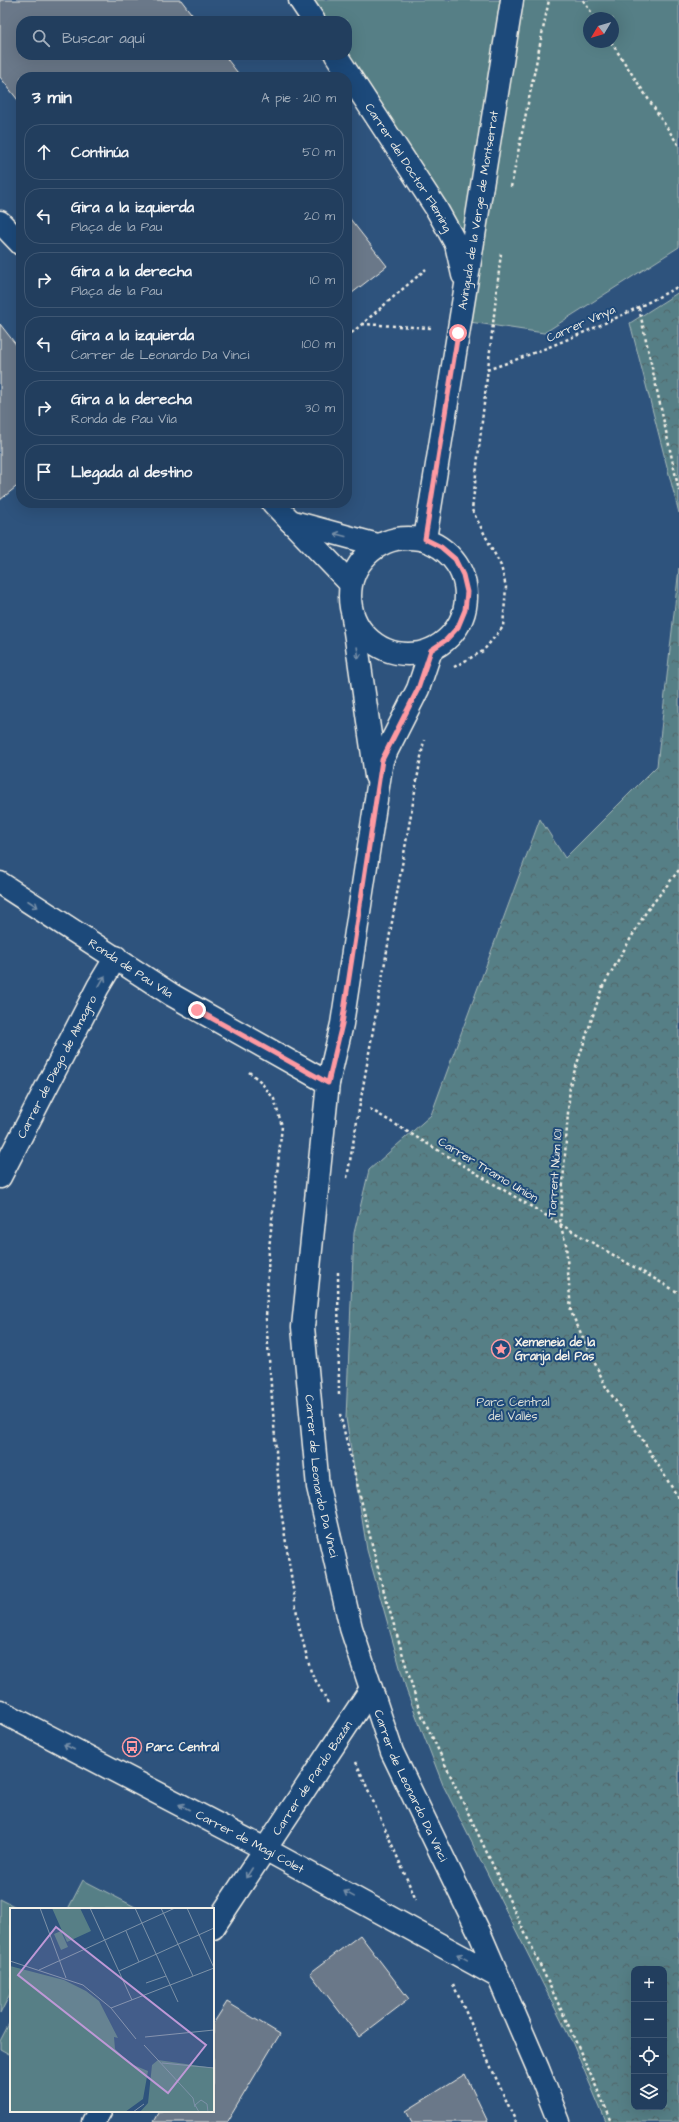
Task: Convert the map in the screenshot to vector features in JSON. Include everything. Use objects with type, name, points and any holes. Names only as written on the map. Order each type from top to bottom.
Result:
[{"type":"street","points":[[300,0],[311,16]]},
{"type":"street","name":"Avinguda de la Verge de Montserrat","points":[[425,539],[512,0]]},
{"type":"street","name":"Carrer del Doctor Fleming","points":[[339,60],[347,72]]},
{"type":"street","name":"Carrer del Doctor Fleming","points":[[352,79],[436,208],[453,238],[456,244],[466,286]]},
{"type":"street","points":[[0,222],[16,239]]},
{"type":"street","points":[[277,508],[350,584]]},
{"type":"street","points":[[290,522],[378,545]]},
{"type":"street","points":[[401,537],[425,539],[441,547],[455,559],[463,575],[467,592],[465,610],[458,627],[446,640],[431,650],[412,654],[393,652],[376,644],[362,631],[352,615],[350,584],[356,568],[365,555],[378,545],[401,537]]},
{"type":"street","name":"Carrer de Leonardo Da Vinci","points":[[352,615],[378,791]]},
{"type":"street","name":"Carrer de Leonardo Da Vinci","points":[[431,650],[418,689],[382,760],[342,1024],[328,1083],[303,1327],[318,1487],[351,1628],[392,1752],[480,1934],[559,2122]]},
{"type":"street","name":"Ronda de Pau Vila","points":[[0,883],[197,1010],[328,1083]]},
{"type":"street","name":"Carrer de Diego de Almagro","points":[[0,1177],[116,957]]},
{"type":"street","name":"Carrer de Pardo Bazán","points":[[214,1927],[371,1688]]},
{"type":"street","name":"Carrer de Magí Colet","points":[[0,1712],[266,1849],[497,1976]]},
{"type":"street","points":[[93,2122],[99,2112]]},
{"type":"path","points":[[510,192],[549,0]]},
{"type":"path","points":[[583,0],[591,12]]},
{"type":"path","points":[[615,48],[679,146]]},
{"type":"path","points":[[449,671],[483,651],[503,627],[506,587],[500,566],[472,510],[501,251]]},
{"type":"path","points":[[352,333],[426,270]]},
{"type":"path","name":"Carrer Vinya","points":[[487,370],[541,351],[638,308],[679,286]]},
{"type":"path","points":[[638,308],[679,491]]},
{"type":"path","points":[[362,324],[438,328]]},
{"type":"path","points":[[347,1180],[424,738]]},
{"type":"path","name":"Torrent Núm 101","points":[[679,870],[646,912],[602,988],[570,1086],[560,1224],[566,1244],[571,1312],[606,1387],[679,1499]]},
{"type":"path","name":"Carrer Tramo Unión","points":[[370,1109],[560,1224],[679,1293]]},
{"type":"path","points":[[338,1268],[339,1402]]},
{"type":"path","points":[[339,1409],[382,1585],[419,1709],[566,2020],[612,2122]]},
{"type":"green space","points":[[300,0],[679,0],[679,247],[544,333],[463,321],[466,286],[350,60],[352,60],[352,16],[311,16]]},
{"type":"green space","points":[[679,292],[679,513],[630,323]]},
{"type":"green space","name":"Parc Central del Vallès","points":[[679,568],[679,2122],[606,2122],[573,2044],[443,1785],[407,1692],[367,1550],[346,1418],[354,1233],[369,1170],[431,1115],[540,819],[565,858],[657,766]]},
{"type":"green space","points":[[83,1880],[137,1908],[69,1908]]},
{"type":"green space","points":[[0,1899],[18,1908],[10,1908],[10,1994],[0,2014]]},
{"type":"green space","points":[[10,2022],[10,2054],[0,2049],[0,2041]]},
{"type":"building","points":[[0,0],[181,0],[193,16],[16,16],[16,60],[228,60],[237,72],[16,72],[16,98],[0,77]]},
{"type":"building","points":[[352,221],[387,266],[352,293]]},
{"type":"building","points":[[0,324],[16,345],[16,487],[0,500]]},
{"type":"building","points":[[360,1935],[409,1999],[359,2037],[310,1973]]},
{"type":"building","points":[[227,2002],[280,2034],[227,2122],[153,2122],[158,2112],[214,2112],[214,2022]]},
{"type":"building","points":[[465,2074],[488,2122],[412,2122],[406,2111]]},
{"type":"place","name":"Xemeneia de la Granja del Pas","points":[[501,1349]]},
{"type":"place","name":"Parc Central","points":[[132,1747]]},
{"type":"route","points":[[197,1010],[328,1083],[342,1024],[382,760],[418,689],[431,650],[446,640],[458,627],[465,610],[467,592],[463,575],[455,559],[441,547],[425,539],[458,333]]}]
